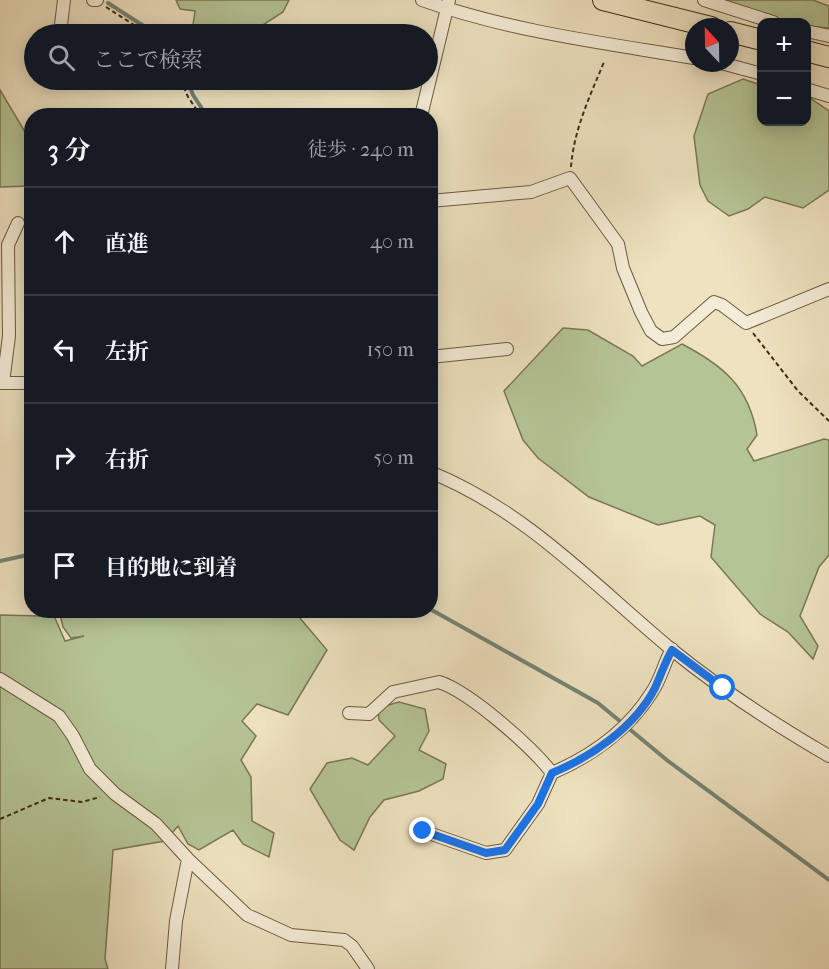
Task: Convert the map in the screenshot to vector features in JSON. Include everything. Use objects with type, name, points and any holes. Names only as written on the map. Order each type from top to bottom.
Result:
[{"type":"highway","points":[[603,0],[685,20]]},
{"type":"highway","points":[[739,34],[757,39]]},
{"type":"highway","points":[[811,52],[829,57]]},
{"type":"street","points":[[61,24],[64,0]]},
{"type":"street","points":[[422,0],[566,37],[685,57]]},
{"type":"street","points":[[704,0],[760,18]]},
{"type":"street","points":[[438,46],[448,5]]},
{"type":"street","points":[[811,32],[829,36]]},
{"type":"street","points":[[739,68],[757,73]]},
{"type":"street","points":[[423,108],[427,90]]},
{"type":"street","points":[[811,90],[829,96]]},
{"type":"street","points":[[438,200],[531,192],[570,178],[618,244],[623,268],[651,331],[662,339],[674,337],[714,302],[722,305],[746,323],[829,289]]},
{"type":"street","points":[[18,223],[8,245],[9,336],[1,383],[24,383]]},
{"type":"street","points":[[438,356],[507,349]]},
{"type":"street","points":[[438,475],[530,526],[672,650],[723,688],[829,756]]},
{"type":"street","points":[[423,831],[486,853],[505,850],[538,804],[552,773],[584,759],[627,723],[654,689],[672,650]]},
{"type":"street","points":[[0,679],[59,716],[73,736],[90,769],[115,794],[156,824],[188,859],[247,915],[291,935],[344,940],[352,946],[368,969]]},
{"type":"street","points":[[349,714],[369,714],[393,692],[439,682],[468,699],[540,758],[552,773]]},
{"type":"street","points":[[172,969],[176,921],[188,859]]},
{"type":"path","points":[[95,0],[132,24]]},
{"type":"path","points":[[570,178],[573,146],[580,119],[604,62]]},
{"type":"path","points":[[186,90],[196,108]]},
{"type":"path","points":[[746,323],[798,391],[829,421]]},
{"type":"path","points":[[0,819],[49,798],[82,802],[115,794]]},
{"type":"green space","points":[[176,0],[289,0],[283,12],[264,24],[193,24],[195,11],[180,9]]},
{"type":"green space","points":[[723,0],[813,0],[829,6],[829,28],[811,26],[811,18],[777,18]]},
{"type":"green space","points":[[743,79],[757,84],[757,126],[811,126],[811,99],[829,111],[829,190],[803,208],[765,197],[748,209],[729,216],[708,201],[700,185],[694,136],[708,94]]},
{"type":"green space","points":[[0,90],[24,130],[24,186],[0,187]]},
{"type":"green space","points":[[563,328],[588,330],[633,356],[642,366],[682,344],[710,361],[732,380],[748,404],[757,435],[747,449],[754,461],[824,439],[829,440],[829,555],[819,567],[800,616],[818,646],[813,659],[788,632],[760,614],[711,557],[715,525],[700,516],[658,525],[589,497],[538,458],[523,440],[504,391]]},
{"type":"green space","points":[[0,615],[55,618],[65,641],[84,636],[71,638],[63,627],[61,618],[300,618],[327,650],[288,715],[257,704],[242,721],[256,736],[241,760],[251,777],[252,821],[274,833],[269,857],[243,844],[233,830],[199,850],[188,844],[178,826],[165,841],[113,850],[105,959],[108,969],[0,969]]},
{"type":"green space","points":[[399,702],[425,709],[429,731],[419,750],[446,764],[443,779],[419,791],[384,800],[370,817],[354,850],[340,840],[310,789],[327,763],[352,758],[368,765],[395,736],[379,720],[378,708]]},
{"type":"waterway","points":[[108,3],[141,24]]},
{"type":"waterway","points":[[191,90],[202,108]]},
{"type":"waterway","points":[[0,561],[24,556]]},
{"type":"waterway","points":[[438,613],[598,703],[668,761],[829,880]]},
{"type":"route","points":[[423,831],[486,853],[505,850],[511,845],[538,804],[546,780],[552,773],[584,759],[641,708],[654,689],[672,650],[723,688]]}]
